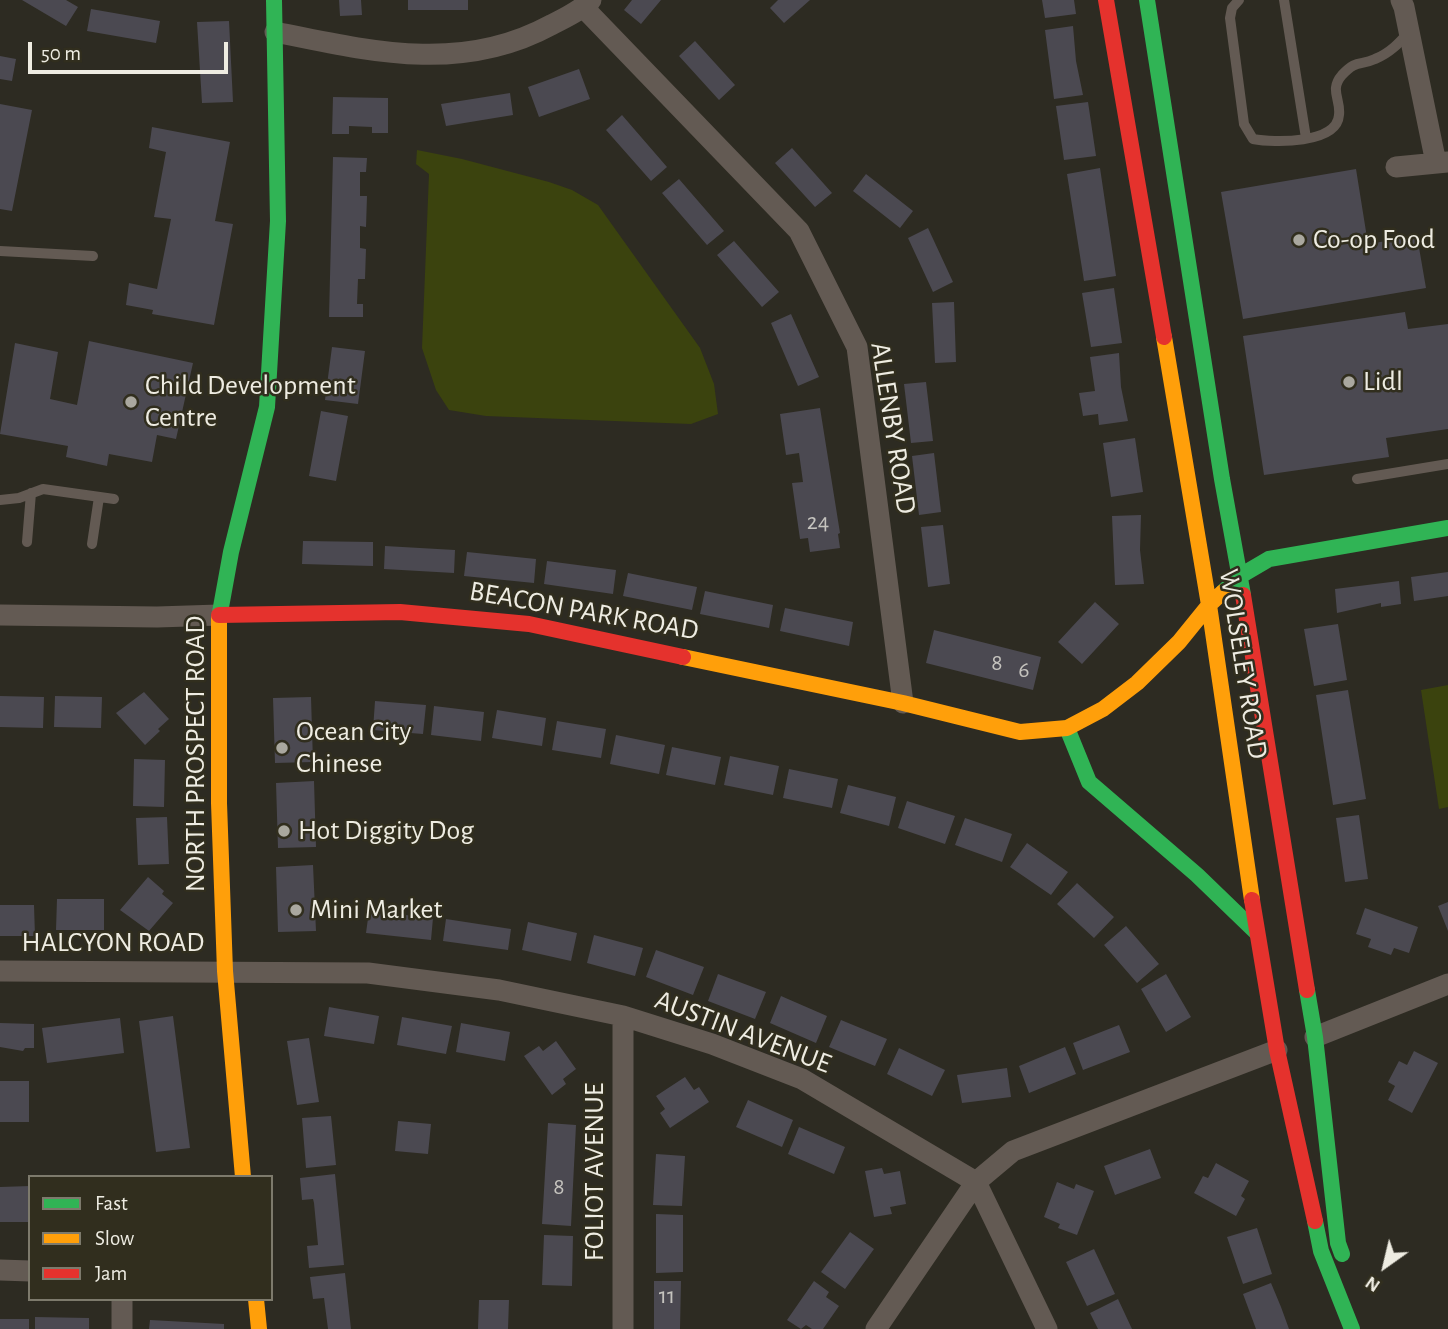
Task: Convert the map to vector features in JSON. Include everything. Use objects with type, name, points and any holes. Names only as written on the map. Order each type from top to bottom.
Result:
[{"type":"street","name":"NORTH PROSPECT ROAD","points":[[243,1175],[225,971],[219,803],[219,615],[231,552],[267,407],[278,221],[274,0]]},
{"type":"street","name":"WOLSELEY ROAD","points":[[1105,0],[1135,162],[1209,605],[1256,932],[1277,1050],[1321,1251],[1352,1329]]},
{"type":"street","name":"WOLSELEY ROAD","points":[[1147,0],[1222,479],[1315,1037],[1338,1243],[1347,1268]]},
{"type":"street","points":[[1396,167],[1442,162],[1401,0]]},
{"type":"street","points":[[275,32],[362,50],[436,56],[482,51],[534,35],[588,4]]},
{"type":"street","name":"ALLENBY ROAD","points":[[588,4],[799,231],[857,347],[903,703]]},
{"type":"street","name":"BEACON PARK ROAD","points":[[0,615],[157,617],[400,611],[529,624],[903,703],[1020,732],[1067,729],[1103,709],[1137,683],[1179,642],[1209,605],[1240,576],[1269,559],[1448,528]]},
{"type":"street","points":[[1067,729],[1088,782],[1197,875],[1256,932]]},
{"type":"street","name":"HALCYON ROAD","points":[[0,971],[225,971]]},
{"type":"street","name":"AUSTIN AVENUE","points":[[225,971],[368,973],[499,990],[624,1016],[712,1044],[802,1079],[976,1182]]},
{"type":"street","points":[[1315,1037],[1448,984]]},
{"type":"street","name":"FOLIOT AVENUE","points":[[623,1329],[624,1016]]},
{"type":"street","points":[[876,1329],[976,1182],[1013,1152],[1277,1050]]},
{"type":"street","points":[[976,1182],[1046,1329]]},
{"type":"street","points":[[0,1270],[28,1271]]},
{"type":"street","points":[[122,1301],[122,1329]]},
{"type":"street","points":[[256,1301],[259,1329]]},
{"type":"lane","points":[[1239,0],[1232,8],[1230,18],[1244,124],[1253,139],[1270,142],[1323,136],[1336,126],[1340,114],[1334,90],[1340,77],[1355,63],[1373,60],[1392,50],[1409,32]]},
{"type":"lane","points":[[1284,0],[1306,138]]},
{"type":"lane","points":[[0,251],[93,256]]},
{"type":"lane","points":[[1357,479],[1448,464]]},
{"type":"lane","points":[[0,500],[19,498],[43,489],[114,499]]},
{"type":"lane","points":[[27,542],[31,494]]},
{"type":"lane","points":[[92,544],[99,497]]},
{"type":"green space","points":[[417,150],[549,182],[572,190],[598,205],[700,348],[714,384],[718,414],[691,424],[486,416],[449,410],[436,390],[422,348],[429,174],[416,164]]},
{"type":"green space","points":[[1448,685],[1448,807],[1439,809],[1421,690]]},
{"type":"building","points":[[22,0],[66,0],[78,7],[66,26]]},
{"type":"building","points":[[339,0],[361,0],[362,15],[340,16]]},
{"type":"building","points":[[408,0],[468,0],[468,10],[408,10]]},
{"type":"building","points":[[632,0],[661,0],[641,24],[624,10]]},
{"type":"building","points":[[778,0],[810,0],[784,23],[770,8]]},
{"type":"building","points":[[1042,0],[1074,0],[1076,14],[1045,18]]},
{"type":"building","points":[[91,9],[160,21],[156,43],[87,31]]},
{"type":"building","points":[[229,21],[233,102],[202,103],[197,22]]},
{"type":"building","points":[[1073,26],[1083,95],[1054,99],[1045,30]]},
{"type":"building","points":[[695,41],[735,85],[719,100],[679,56]]},
{"type":"building","points":[[0,56],[16,59],[12,81],[0,79]]},
{"type":"building","points":[[579,69],[590,99],[539,117],[528,87]]},
{"type":"building","points":[[510,93],[513,115],[446,126],[441,104]]},
{"type":"building","points":[[333,97],[388,98],[388,133],[372,133],[372,127],[349,126],[349,134],[332,134]]},
{"type":"building","points":[[1088,102],[1096,156],[1064,160],[1056,106]]},
{"type":"building","points":[[0,104],[32,110],[12,211],[0,209]]},
{"type":"building","points":[[622,115],[667,167],[651,181],[606,130]]},
{"type":"building","points":[[152,127],[230,142],[215,221],[233,224],[214,325],[152,314],[153,310],[126,305],[129,283],[157,289],[171,219],[154,217],[166,152],[149,148]]},
{"type":"building","points":[[792,148],[832,193],[815,207],[775,163]]},
{"type":"building","points":[[333,157],[367,158],[366,172],[360,172],[360,196],[367,196],[366,227],[360,226],[360,248],[366,249],[365,279],[358,279],[357,304],[363,304],[363,317],[329,317]]},
{"type":"building","points":[[1100,168],[1116,276],[1084,281],[1067,174]]},
{"type":"building","name":"Co-op Food","points":[[1356,169],[1368,244],[1417,236],[1426,288],[1243,319],[1221,192]]},
{"type":"building","points":[[866,174],[913,211],[900,228],[853,191]]},
{"type":"building","points":[[679,179],[724,231],[707,245],[662,193]]},
{"type":"building","points":[[928,228],[953,282],[933,292],[908,238]]},
{"type":"building","points":[[734,241],[779,292],[762,307],[717,255]]},
{"type":"building","points":[[1114,288],[1122,343],[1091,347],[1082,293]]},
{"type":"building","points":[[954,302],[956,362],[935,363],[932,303]]},
{"type":"building","name":"Lidl","points":[[1405,312],[1408,329],[1448,324],[1448,429],[1386,438],[1389,457],[1264,475],[1243,336]]},
{"type":"building","points":[[791,314],[819,377],[798,386],[771,323]]},
{"type":"building","name":"Child Development Centre","points":[[89,341],[193,363],[176,439],[157,435],[152,462],[109,454],[107,466],[66,457],[68,446],[0,434],[15,343],[58,352],[50,399],[77,405]]},
{"type":"building","points":[[332,347],[365,351],[358,404],[325,400]]},
{"type":"building","points":[[1119,353],[1121,387],[1128,421],[1099,425],[1098,414],[1083,416],[1079,393],[1095,391],[1090,357]]},
{"type":"building","points":[[926,382],[933,441],[911,443],[904,384]]},
{"type":"building","points":[[820,408],[840,533],[840,548],[810,552],[808,538],[800,539],[792,483],[803,482],[799,453],[786,455],[780,414]]},
{"type":"building","points":[[321,411],[348,416],[336,481],[309,476]]},
{"type":"building","points":[[1135,438],[1143,492],[1111,497],[1103,443]]},
{"type":"building","points":[[934,453],[941,512],[919,515],[912,456]]},
{"type":"building","points":[[1141,515],[1140,550],[1144,584],[1115,585],[1112,516]]},
{"type":"building","points":[[943,525],[950,584],[928,587],[921,527]]},
{"type":"building","points":[[303,541],[373,542],[373,566],[302,564]]},
{"type":"building","points":[[385,546],[455,550],[454,573],[384,569]]},
{"type":"building","points":[[467,552],[536,559],[534,583],[464,576]]},
{"type":"building","points":[[547,561],[616,570],[613,594],[544,584]]},
{"type":"building","points":[[1448,572],[1448,596],[1414,601],[1411,577]]},
{"type":"building","points":[[628,573],[697,587],[692,610],[623,596]]},
{"type":"building","points":[[1399,581],[1401,604],[1381,607],[1381,603],[1337,613],[1335,589]]},
{"type":"building","points":[[705,591],[773,605],[769,628],[700,614]]},
{"type":"building","points":[[1095,602],[1119,624],[1082,664],[1058,642]]},
{"type":"building","points":[[785,608],[853,622],[849,646],[780,631]]},
{"type":"building","points":[[1338,624],[1347,680],[1314,686],[1304,629]]},
{"type":"building","points":[[934,630],[1041,657],[1033,690],[926,663]]},
{"type":"building","points":[[1348,690],[1366,799],[1333,805],[1316,695]]},
{"type":"building","points":[[144,692],[169,719],[145,745],[116,713]]},
{"type":"building","points":[[0,696],[44,697],[43,728],[0,727]]},
{"type":"building","points":[[55,696],[102,697],[101,728],[54,727]]},
{"type":"building","points":[[311,697],[313,762],[275,763],[273,698]]},
{"type":"building","points":[[375,701],[426,705],[423,734],[373,730]]},
{"type":"building","points":[[434,706],[484,712],[481,741],[431,735]]},
{"type":"building","points":[[497,710],[546,718],[542,746],[492,738]]},
{"type":"building","points":[[557,721],[606,729],[601,758],[552,750]]},
{"type":"building","points":[[616,735],[665,745],[659,774],[610,764]]},
{"type":"building","points":[[672,747],[721,757],[715,785],[666,775]]},
{"type":"building","points":[[730,756],[779,766],[773,795],[724,785]]},
{"type":"building","points":[[134,759],[165,760],[164,807],[133,806]]},
{"type":"building","points":[[789,769],[838,779],[832,808],[783,798]]},
{"type":"building","points":[[314,781],[316,847],[278,848],[276,783]]},
{"type":"building","points":[[848,785],[896,797],[889,826],[840,813]]},
{"type":"building","points":[[907,801],[955,816],[945,844],[898,828]]},
{"type":"building","points":[[1359,815],[1368,879],[1345,882],[1336,818]]},
{"type":"building","points":[[167,817],[169,864],[138,865],[136,818]]},
{"type":"building","points":[[965,818],[1012,834],[1002,862],[955,845]]},
{"type":"building","points":[[1027,843],[1068,872],[1051,895],[1010,867]]},
{"type":"building","name":"Mini Market","points":[[313,865],[316,931],[278,932],[276,867]]},
{"type":"building","points":[[148,877],[173,903],[149,931],[120,910]]},
{"type":"building","points":[[1077,883],[1114,917],[1094,938],[1057,904]]},
{"type":"building","points":[[57,899],[104,899],[104,930],[56,930]]},
{"type":"building","points":[[1448,902],[1448,931],[1438,906]]},
{"type":"building","points":[[0,905],[34,905],[35,936],[0,936]]},
{"type":"building","points":[[1365,908],[1418,927],[1409,953],[1394,948],[1391,955],[1368,947],[1371,939],[1356,934]]},
{"type":"building","points":[[369,911],[433,918],[431,940],[366,933]]},
{"type":"building","points":[[446,919],[511,929],[508,950],[443,941]]},
{"type":"building","points":[[528,922],[577,933],[571,961],[522,950]]},
{"type":"building","points":[[1126,926],[1159,964],[1137,983],[1104,945]]},
{"type":"building","points":[[594,935],[643,948],[635,976],[587,963]]},
{"type":"building","points":[[656,950],[704,967],[693,995],[646,977]]},
{"type":"building","points":[[718,974],[766,992],[755,1019],[708,1001]]},
{"type":"building","points":[[1166,974],[1191,1017],[1166,1032],[1141,989]]},
{"type":"building","points":[[781,996],[827,1016],[816,1043],[770,1023]]},
{"type":"building","points":[[329,1007],[379,1016],[374,1044],[324,1036]]},
{"type":"building","points":[[173,1016],[190,1148],[156,1152],[139,1021]]},
{"type":"building","points":[[402,1017],[452,1026],[446,1054],[397,1045]]},
{"type":"building","points":[[120,1018],[124,1053],[47,1063],[42,1028]]},
{"type":"building","points":[[841,1020],[887,1039],[875,1066],[829,1047]]},
{"type":"building","points":[[0,1023],[34,1024],[34,1048],[25,1048],[23,1051],[0,1047]]},
{"type":"building","points":[[461,1023],[510,1032],[505,1061],[456,1052]]},
{"type":"building","points":[[1119,1025],[1130,1052],[1083,1070],[1073,1043]]},
{"type":"building","points":[[309,1038],[319,1102],[297,1105],[287,1041]]},
{"type":"building","points":[[556,1041],[576,1069],[563,1079],[566,1084],[552,1095],[524,1056],[539,1046],[543,1051]]},
{"type":"building","points":[[1065,1047],[1076,1074],[1029,1093],[1019,1066]]},
{"type":"building","points":[[899,1048],[945,1070],[932,1096],[887,1074]]},
{"type":"building","points":[[1414,1051],[1438,1063],[1412,1113],[1388,1100],[1395,1086],[1388,1082],[1399,1061],[1407,1065]]},
{"type":"building","points":[[1007,1068],[1011,1097],[962,1103],[957,1075]]},
{"type":"building","points":[[685,1077],[694,1090],[699,1087],[709,1102],[670,1128],[660,1113],[665,1109],[656,1096]]},
{"type":"building","points":[[0,1081],[29,1081],[29,1122],[0,1122]]},
{"type":"building","points":[[748,1100],[793,1120],[782,1147],[736,1127]]},
{"type":"building","points":[[331,1116],[336,1165],[306,1168],[302,1118]]},
{"type":"building","points":[[398,1121],[431,1124],[428,1154],[395,1151]]},
{"type":"building","points":[[548,1123],[576,1125],[571,1226],[542,1224]]},
{"type":"building","points":[[799,1127],[845,1147],[834,1174],[788,1154]]},
{"type":"building","points":[[1150,1149],[1161,1178],[1115,1195],[1104,1166]]},
{"type":"building","points":[[656,1154],[685,1156],[682,1206],[653,1205]]},
{"type":"building","points":[[1216,1163],[1249,1181],[1241,1196],[1245,1199],[1236,1216],[1194,1193],[1203,1176],[1208,1178]]},
{"type":"building","points":[[882,1168],[884,1174],[900,1171],[906,1204],[890,1207],[892,1214],[874,1217],[865,1171]]},
{"type":"building","points":[[335,1174],[344,1265],[309,1268],[307,1246],[318,1245],[314,1203],[313,1199],[302,1200],[300,1178]]},
{"type":"building","points":[[1057,1182],[1074,1189],[1076,1184],[1094,1191],[1077,1235],[1058,1228],[1060,1224],[1044,1217]]},
{"type":"building","points":[[28,1186],[28,1222],[0,1222],[0,1187]]},
{"type":"building","points":[[656,1214],[683,1215],[683,1272],[656,1273]]},
{"type":"building","points":[[1257,1228],[1272,1274],[1243,1284],[1227,1237]]},
{"type":"building","points":[[850,1232],[874,1249],[845,1289],[821,1272]]},
{"type":"building","points":[[544,1235],[573,1236],[572,1286],[542,1285]]},
{"type":"building","points":[[1094,1249],[1115,1294],[1087,1306],[1066,1262]]},
{"type":"building","points":[[345,1273],[351,1329],[328,1329],[324,1298],[313,1299],[310,1277]]},
{"type":"building","points":[[654,1281],[681,1281],[680,1329],[654,1329]]},
{"type":"building","points":[[814,1281],[829,1292],[826,1297],[839,1306],[823,1329],[812,1329],[806,1325],[801,1329],[787,1320]]},
{"type":"building","points":[[1271,1283],[1289,1329],[1256,1329],[1243,1294]]},
{"type":"building","points":[[1118,1299],[1132,1329],[1098,1329],[1090,1313]]},
{"type":"building","points":[[479,1300],[509,1300],[508,1329],[478,1329]]},
{"type":"building","points":[[35,1317],[89,1318],[89,1329],[35,1329]]},
{"type":"building","points":[[0,1319],[29,1319],[29,1329],[0,1329]]},
{"type":"building","points":[[150,1320],[224,1324],[224,1329],[149,1329]]},
{"type":"traffic: fast","points":[[219,618],[231,552],[267,407],[278,221],[274,0]]},
{"type":"traffic: fast","points":[[1147,0],[1222,479],[1243,595]]},
{"type":"traffic: fast","points":[[1223,592],[1240,576],[1269,559],[1448,528]]},
{"type":"traffic: fast","points":[[1067,728],[1089,782],[1197,875],[1256,932]]},
{"type":"traffic: fast","points":[[1307,990],[1315,1037],[1338,1243],[1342,1254]]},
{"type":"traffic: fast","points":[[1315,1221],[1321,1251],[1352,1329]]},
{"type":"traffic: slow","points":[[1164,337],[1209,605],[1252,900]]},
{"type":"traffic: slow","points":[[683,657],[903,703],[1020,732],[1067,728],[1103,709],[1137,683],[1179,642],[1223,592]]},
{"type":"traffic: slow","points":[[219,618],[219,803],[225,971],[243,1175]]},
{"type":"traffic: slow","points":[[256,1301],[259,1329]]},
{"type":"traffic: jam","points":[[1106,0],[1164,337]]},
{"type":"traffic: jam","points":[[1243,595],[1307,990]]},
{"type":"traffic: jam","points":[[219,615],[400,612],[529,624],[683,657]]},
{"type":"traffic: jam","points":[[1252,900],[1277,1050],[1315,1221]]},
{"type":"place","name":"Co-op Food","points":[[1299,240]]},
{"type":"place","name":"Lidl","points":[[1349,382]]},
{"type":"place","name":"Child Development Centre","points":[[131,402]]},
{"type":"place","name":"Ocean City Chinese","points":[[282,748]]},
{"type":"place","name":"Hot Diggity Dog","points":[[284,831]]},
{"type":"place","name":"Mini Market","points":[[296,910]]}]
